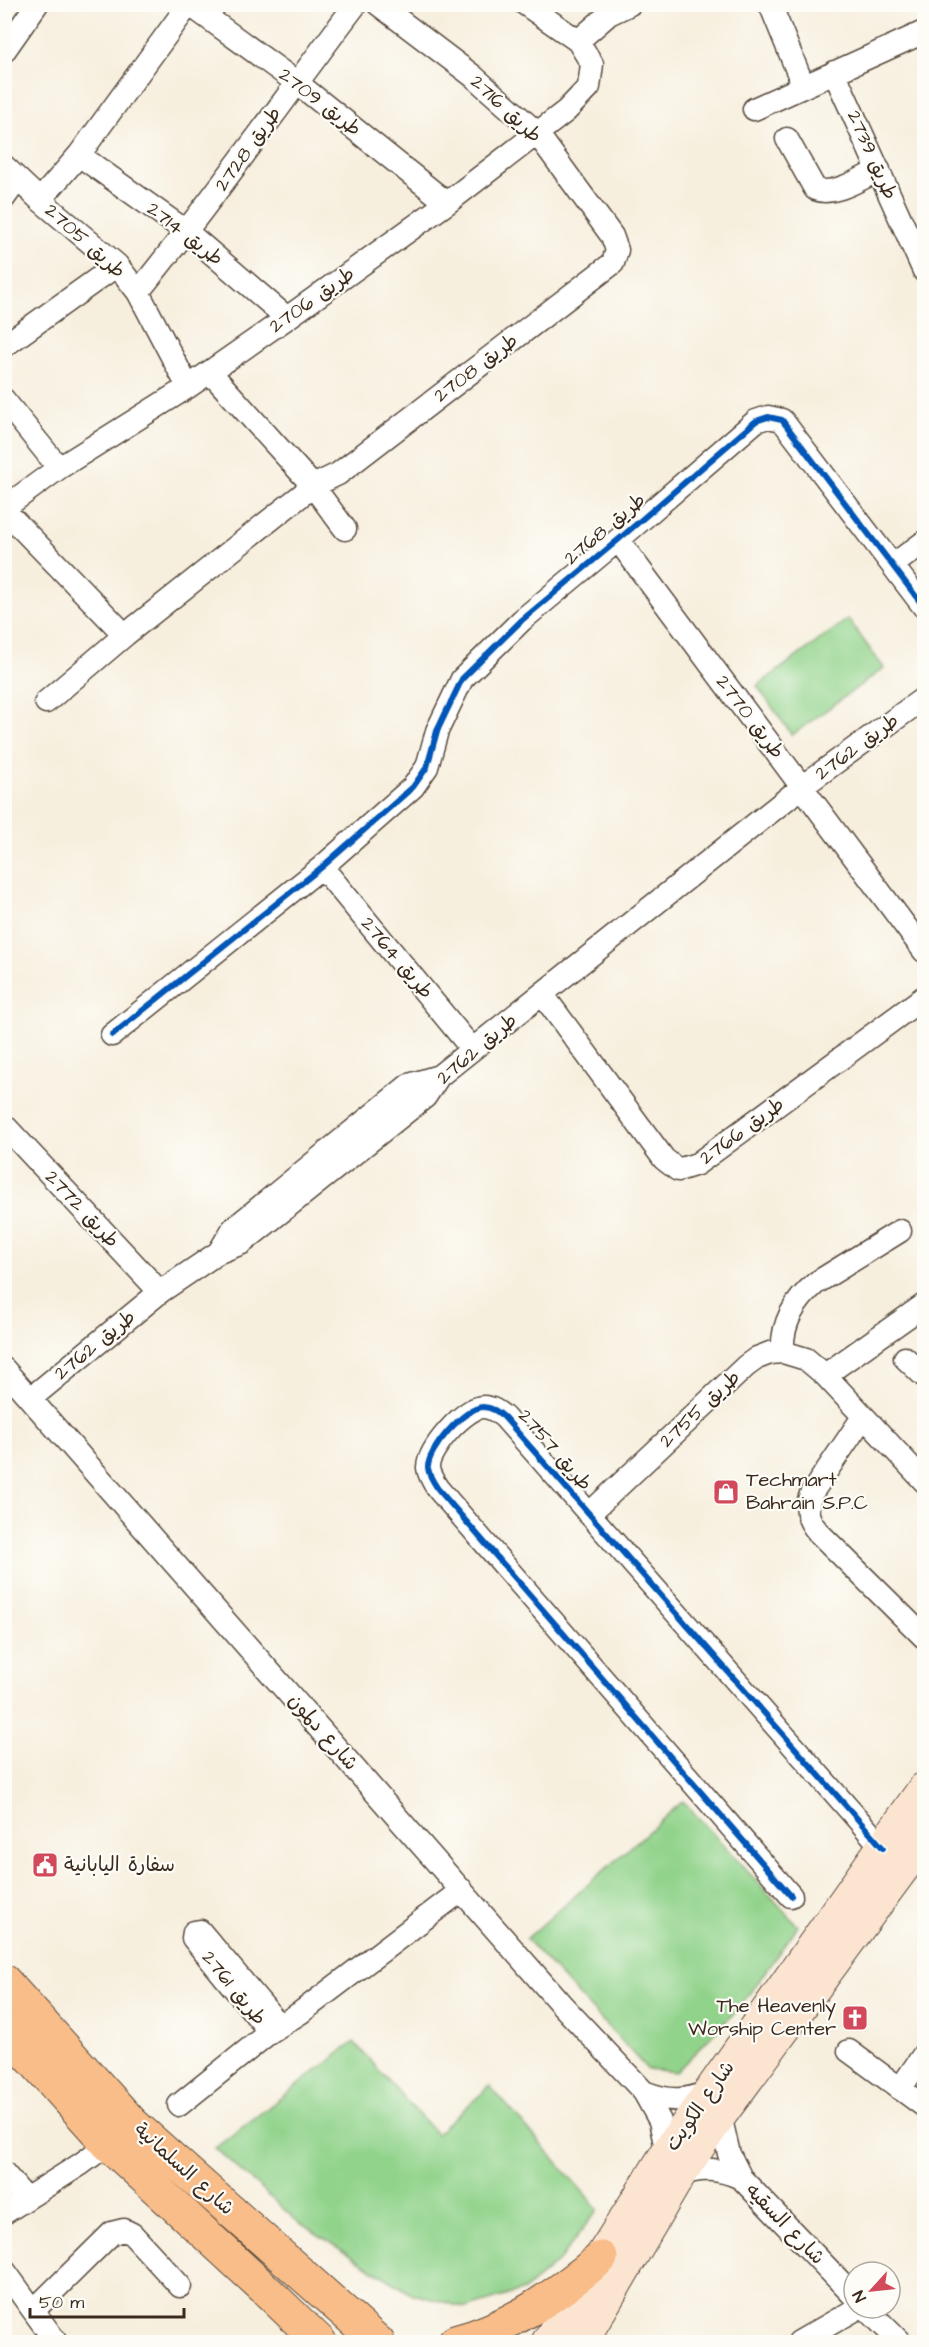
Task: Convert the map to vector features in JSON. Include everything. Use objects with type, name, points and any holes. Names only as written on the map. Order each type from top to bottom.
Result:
[{"type":"main road","name":"شارع الكويت","points":[[548,2343],[601,2258],[673,2164],[716,2102],[924,1789]]},
{"type":"main road","name":"شارع الكويت","points":[[716,2102],[923,1845]]},
{"type":"main road","name":"شارع السلمانية","points":[[4,1981],[132,2123],[378,2343]]},
{"type":"main road","name":"شارع السلمانية","points":[[4,2028],[108,2145],[265,2289],[320,2343]]},
{"type":"main road","name":"شارع الكويت","points":[[581,2343],[673,2164]]},
{"type":"main road","points":[[455,2343],[526,2312],[561,2290],[601,2258]]},
{"type":"street","points":[[4,51],[37,4]]},
{"type":"street","points":[[40,200],[79,155],[189,4]]},
{"type":"street","name":"طريق 2709","points":[[189,4],[296,82],[447,203]]},
{"type":"street","name":"طريق 2728","points":[[138,292],[187,232],[356,4]]},
{"type":"street","name":"طريق 2716","points":[[378,4],[473,76],[536,132],[612,236]]},
{"type":"street","points":[[525,4],[578,41],[609,14],[630,4]]},
{"type":"street","points":[[770,4],[803,85]]},
{"type":"street","points":[[754,109],[924,32]]},
{"type":"street","name":"طريق 2706","points":[[4,509],[59,468],[188,387],[287,318],[447,203],[566,111],[589,87],[592,64],[578,41]]},
{"type":"street","name":"طريق 2739","points":[[834,72],[924,271]]},
{"type":"street","points":[[787,139],[815,189],[821,192],[841,187],[879,170]]},
{"type":"street","name":"طريق 2714","points":[[79,155],[187,232],[287,318]]},
{"type":"street","points":[[4,198],[11,172]]},
{"type":"street","name":"طريق 2705","points":[[11,172],[117,266],[138,292],[188,387]]},
{"type":"street","name":"طريق 2708","points":[[46,702],[124,635],[313,486],[338,474],[613,263],[617,250],[612,236]]},
{"type":"street","points":[[4,346],[117,266]]},
{"type":"street","points":[[210,372],[313,486],[345,529]]},
{"type":"street","points":[[4,400],[59,468]]},
{"type":"street","name":"طريق 2768","points":[[112,1035],[322,867],[413,787],[427,767],[437,731],[462,679],[522,620],[756,421],[768,417],[782,420],[894,564],[924,607]]},
{"type":"street","points":[[4,509],[124,635]]},
{"type":"street","name":"طريق 2770","points":[[618,540],[924,951]]},
{"type":"street","points":[[894,564],[924,542]]},
{"type":"street","name":"طريق 2762","points":[[31,1398],[160,1292],[219,1252],[242,1243],[425,1097],[439,1076],[472,1049],[543,995],[803,786],[924,698]]},
{"type":"street","name":"طريق 2764","points":[[322,867],[472,1049]]},
{"type":"street","name":"طريق 2766","points":[[543,995],[664,1159],[678,1170],[698,1164],[924,997]]},
{"type":"street","name":"طريق 2772","points":[[4,1125],[160,1292]]},
{"type":"street","points":[[900,1231],[816,1283],[804,1293],[788,1320],[783,1352],[806,1359],[825,1375],[924,1481]]},
{"type":"street","points":[[825,1375],[924,1305]]},
{"type":"street","name":"طريق 2755","points":[[589,1514],[746,1366],[757,1358],[783,1352]]},
{"type":"street","points":[[905,1358],[924,1376]]},
{"type":"street","name":"شارع دلمون","points":[[4,1368],[561,2004],[644,2092],[660,2121],[673,2164]]},
{"type":"street","name":"طريق 2757","points":[[791,1896],[438,1489],[428,1468],[429,1457],[435,1447],[467,1413],[485,1406],[495,1409],[883,1848]]},
{"type":"street","points":[[863,1417],[811,1494],[807,1504],[807,1514],[818,1532],[924,1636]]},
{"type":"street","name":"طريق 2761","points":[[179,2105],[274,2029],[300,2013],[462,1890]]},
{"type":"street","points":[[849,2051],[924,2106]]},
{"type":"street","points":[[900,2089],[924,2054]]},
{"type":"street","points":[[644,2092],[661,2099],[678,2101],[695,2097],[716,2102]]},
{"type":"street","name":"شارع السقيه","points":[[716,2102],[729,2154],[741,2178],[842,2283]]},
{"type":"street","points":[[4,2213],[108,2145]]},
{"type":"street","name":"شارع السقيه","points":[[673,2164],[691,2170],[717,2169],[741,2178]]},
{"type":"street","points":[[4,2173],[26,2199]]},
{"type":"street","points":[[34,2310],[112,2232],[120,2230],[132,2234],[180,2286]]},
{"type":"street","points":[[4,2270],[56,2343]]},
{"type":"street","points":[[799,2343],[842,2317]]},
{"type":"street","points":[[878,2320],[900,2343]]},
{"type":"green space","points":[[848,619],[884,668],[792,735],[757,686]]},
{"type":"green space","points":[[683,1801],[798,1926],[739,2008],[676,2072],[647,2069],[526,1939]]},
{"type":"green space","points":[[354,2042],[436,2134],[490,2086],[598,2209],[559,2261],[524,2290],[466,2308],[410,2293],[298,2222],[215,2148]]},
{"type":"cycle path","points":[[112,1035],[322,867],[413,787],[427,767],[437,731],[462,679],[522,620],[756,421],[768,417],[782,420],[924,607]]},
{"type":"cycle path","points":[[791,1896],[438,1489],[428,1468],[429,1460],[448,1431],[467,1414],[475,1409],[486,1407],[504,1417],[883,1848]]},
{"type":"place","name":"Techmart Bahrain S.P.C","points":[[726,1492]]},
{"type":"place","name":"سفارة اليابانية","points":[[45,1865]]},
{"type":"place","name":"The Heavenly Worship Center","points":[[855,2018]]}]
